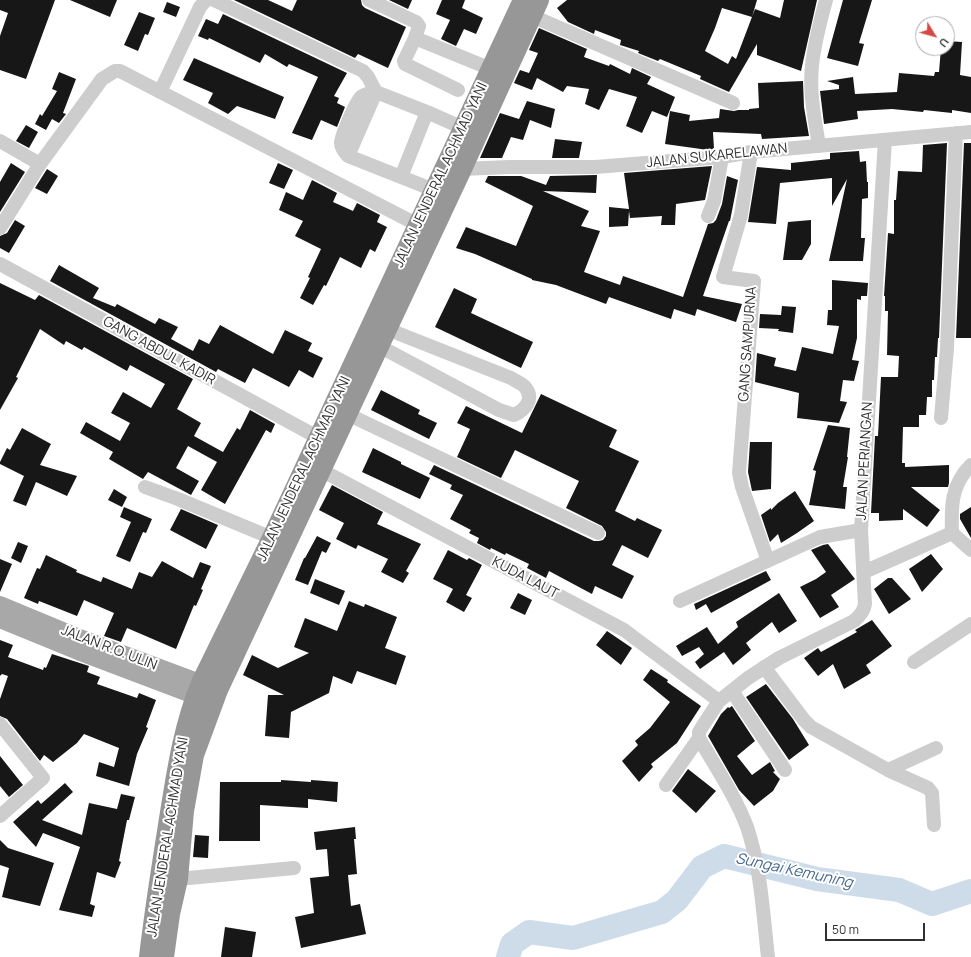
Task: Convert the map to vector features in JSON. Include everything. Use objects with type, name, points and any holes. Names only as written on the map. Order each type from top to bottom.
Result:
[{"type":"highway","name":"JALAN JENDERAL ACHMAD YANI","points":[[149,957],[174,778],[181,747],[321,470],[383,337],[395,293],[418,224],[463,128],[491,70],[531,5]]},
{"type":"highway","name":"JALAN JENDERAL ACHMAD YANI","points":[[164,957],[170,914],[178,879],[184,811],[207,693],[272,538],[319,438],[462,169],[531,5]]},
{"type":"main road","name":"JALAN R.O. ULIN","points":[[1,617],[207,693]]},
{"type":"street","points":[[160,92],[200,7],[206,0]]},
{"type":"street","points":[[214,0],[363,71],[376,92],[463,128]]},
{"type":"street","points":[[369,0],[416,22],[419,26],[404,61],[405,64],[458,90]]},
{"type":"street","points":[[819,146],[812,98],[812,67],[819,26],[826,0]]},
{"type":"street","points":[[531,5],[732,103]]},
{"type":"street","points":[[415,38],[491,70]]},
{"type":"street","points":[[0,228],[40,164],[102,79],[115,71],[120,71],[418,224]]},
{"type":"street","points":[[376,92],[348,156],[434,190]]},
{"type":"street","points":[[401,177],[427,112]]},
{"type":"street","name":"JALAN SUKARELAWAN","points":[[462,169],[509,167],[596,167],[722,157],[751,152],[971,132]]},
{"type":"street","points":[[942,418],[947,348],[956,133]]},
{"type":"street","name":"JALAN PERIANGAN","points":[[666,785],[699,738],[702,727],[719,701],[764,667],[859,617],[864,609],[864,572],[861,530],[885,140]]},
{"type":"street","points":[[0,141],[40,164]]},
{"type":"street","name":"GANG SAMPURNA","points":[[751,152],[741,215],[723,277],[754,281],[739,473],[742,487],[768,561]]},
{"type":"street","points":[[708,216],[714,201],[722,157]]},
{"type":"street","name":"GANG ABDUL KADIR","points":[[0,264],[319,438]]},
{"type":"street","points":[[383,337],[511,378],[525,387],[529,395],[527,406],[522,411],[514,415],[499,410],[383,337]]},
{"type":"street","points":[[347,414],[598,533]]},
{"type":"street","points":[[971,465],[959,480],[954,491],[951,511],[952,533],[971,550]]},
{"type":"street","name":"KUDA LAUT","points":[[321,470],[624,630],[719,701]]},
{"type":"street","points":[[145,487],[272,538]]},
{"type":"street","points":[[680,601],[820,537],[861,530]]},
{"type":"street","points":[[864,572],[952,533]]},
{"type":"street","points":[[914,662],[971,624]]},
{"type":"street","points":[[764,667],[811,727],[888,770],[925,786],[930,790],[934,825]]},
{"type":"street","points":[[732,691],[785,770]]},
{"type":"street","points":[[0,724],[43,778],[0,816]]},
{"type":"street","points":[[699,738],[742,814],[747,828],[758,876],[767,957]]},
{"type":"street","points":[[888,770],[936,748]]},
{"type":"street","points":[[178,879],[294,868]]},
{"type":"building","points":[[0,0],[55,0],[26,79],[0,70],[0,36],[8,13],[0,10]]},
{"type":"building","points":[[70,0],[117,0],[110,17]]},
{"type":"building","points":[[234,0],[268,0],[292,11],[297,0],[361,0],[362,5],[365,8],[406,27],[388,68],[358,54],[355,58]]},
{"type":"building","points":[[389,0],[412,0],[408,9]]},
{"type":"building","points":[[442,0],[465,0],[462,8],[483,18],[476,34],[464,29],[456,46],[441,39],[450,20],[436,14]]},
{"type":"building","points":[[567,0],[757,0],[752,17],[755,9],[780,18],[784,0],[817,0],[801,71],[757,55],[757,44],[729,92],[700,79],[701,76],[660,59],[658,61],[638,53],[639,51],[620,45],[621,40],[595,30],[594,34],[568,22],[557,8]],"holes":[[[722,8],[752,17],[736,59],[732,56],[728,64],[705,51]]]},
{"type":"building","points":[[843,0],[872,0],[859,43],[864,44],[858,66],[827,58]]},
{"type":"building","points":[[167,2],[180,7],[176,17],[163,12]]},
{"type":"building","points":[[139,12],[155,18],[148,35],[145,34],[138,51],[124,45]]},
{"type":"building","points":[[223,14],[347,73],[334,96],[339,98],[337,103],[345,107],[337,127],[321,120],[312,140],[292,133],[318,77],[289,64],[287,67],[265,54],[260,63],[209,38],[208,40],[198,36],[206,19],[218,24]]},
{"type":"building","points":[[539,28],[587,49],[584,57],[609,66],[610,64],[630,74],[632,68],[651,77],[647,84],[675,97],[667,117],[652,111],[642,133],[626,126],[637,97],[609,89],[599,110],[585,104],[589,89],[567,86],[563,92],[537,78],[532,90],[514,83],[520,70],[529,73],[538,53],[529,50]]},
{"type":"building","points":[[955,42],[962,42],[960,75],[971,77],[971,113],[952,110],[952,113],[892,109],[857,111],[858,119],[824,124],[820,91],[839,89],[839,85],[827,81],[853,77],[855,94],[897,92],[899,73],[934,76],[935,72],[939,72],[940,56],[955,56]]},
{"type":"building","points":[[194,58],[284,97],[275,119],[237,106],[228,114],[208,103],[213,93],[183,80]]},
{"type":"building","points":[[59,72],[76,79],[63,113],[66,114],[59,123],[52,119],[46,130],[35,124],[40,114],[42,116],[57,91],[52,89]]},
{"type":"building","points":[[803,81],[804,107],[809,136],[762,139],[761,134],[713,132],[714,149],[708,150],[665,144],[670,111],[690,115],[689,121],[719,118],[720,109],[734,111],[759,108],[758,83]]},
{"type":"building","points":[[527,101],[555,109],[551,128],[530,120],[523,140],[511,137],[502,158],[480,158],[500,113],[519,119]]},
{"type":"building","points":[[26,125],[38,132],[29,148],[16,141]]},
{"type":"building","points":[[555,139],[582,142],[579,158],[552,158]]},
{"type":"building","points":[[947,143],[939,338],[937,357],[935,357],[934,380],[932,380],[932,397],[927,397],[926,415],[919,415],[919,427],[903,427],[902,463],[905,463],[905,467],[949,465],[948,487],[911,487],[940,510],[927,527],[903,509],[903,520],[879,521],[879,513],[871,513],[875,436],[878,436],[881,377],[898,377],[899,356],[887,355],[888,311],[885,311],[884,296],[888,233],[894,234],[894,200],[896,200],[898,171],[922,172],[923,145]]},
{"type":"building","points":[[964,143],[971,143],[971,338],[956,338]]},
{"type":"building","points":[[859,151],[860,162],[866,161],[868,182],[868,198],[862,199],[861,238],[865,238],[863,261],[829,261],[847,179],[832,206],[832,178],[780,183],[776,224],[748,222],[757,167],[791,170],[791,163],[830,159],[830,153]]},
{"type":"building","points":[[11,163],[25,172],[0,212],[0,182]]},
{"type":"building","points":[[278,163],[293,170],[284,189],[269,183]]},
{"type":"building","points":[[712,166],[705,200],[676,204],[675,225],[661,225],[662,216],[630,218],[629,211],[628,226],[609,227],[609,207],[629,209],[624,173]]},
{"type":"building","points":[[47,169],[58,176],[47,194],[35,188]]},
{"type":"building","points":[[597,175],[596,193],[543,191],[589,211],[581,226],[600,231],[584,272],[620,285],[623,276],[683,297],[708,224],[713,223],[716,220],[722,204],[727,176],[738,180],[730,221],[703,296],[742,304],[736,322],[697,309],[695,316],[674,309],[671,319],[609,297],[606,304],[556,285],[532,280],[475,254],[456,248],[466,227],[516,246],[533,206],[485,182],[488,176],[521,176],[546,185],[550,176]]},
{"type":"building","points":[[312,180],[337,193],[333,202],[353,211],[357,203],[380,215],[377,222],[387,227],[375,252],[370,249],[361,268],[340,257],[326,286],[324,285],[313,305],[300,298],[310,278],[308,277],[321,249],[295,236],[303,221],[279,210],[286,192],[303,200]]},
{"type":"building","points":[[15,220],[25,226],[9,253],[0,248],[0,236],[7,233]]},
{"type":"building","points":[[811,220],[811,244],[802,260],[783,260],[788,222]]},
{"type":"building","points":[[59,265],[99,288],[93,298],[115,307],[117,304],[155,324],[159,318],[178,327],[171,339],[193,351],[199,339],[209,344],[220,325],[273,354],[285,330],[312,343],[308,351],[323,358],[313,378],[299,370],[289,387],[253,368],[245,383],[218,369],[216,372],[50,281]]},
{"type":"building","points":[[832,280],[868,283],[867,296],[861,296],[861,300],[857,299],[857,338],[852,360],[859,361],[854,381],[843,380],[840,401],[847,402],[839,423],[797,418],[799,393],[755,382],[757,353],[776,358],[774,366],[796,371],[802,347],[833,354],[839,326],[827,325],[828,310],[832,310]]},
{"type":"building","points":[[0,283],[35,300],[39,295],[193,379],[177,409],[201,423],[194,436],[223,452],[237,428],[240,430],[250,410],[275,424],[271,433],[266,430],[225,504],[201,490],[217,462],[188,446],[176,468],[199,481],[191,495],[148,472],[143,479],[109,459],[113,452],[80,433],[86,422],[120,441],[130,423],[111,413],[123,392],[151,408],[165,384],[130,365],[127,371],[84,347],[82,350],[66,341],[64,345],[40,329],[16,377],[18,378],[0,410]]},
{"type":"building","points":[[454,288],[477,299],[471,313],[533,342],[521,368],[435,327]]},
{"type":"building","points":[[782,306],[796,307],[793,333],[778,331],[779,329],[759,328],[760,314],[781,315]]},
{"type":"building","points":[[381,390],[420,410],[418,414],[437,423],[429,439],[371,410]]},
{"type":"building","points":[[541,394],[617,430],[609,447],[639,461],[615,511],[635,521],[637,518],[662,530],[648,558],[622,545],[612,565],[634,576],[622,599],[595,586],[592,594],[549,571],[546,578],[527,568],[529,564],[506,553],[505,555],[491,548],[490,550],[477,543],[479,538],[469,533],[471,530],[450,519],[463,495],[450,489],[452,485],[429,474],[434,465],[594,541],[603,540],[606,536],[606,532],[602,526],[566,508],[579,481],[515,450],[501,478],[457,457],[470,429],[457,423],[466,406],[522,433]]},
{"type":"building","points":[[828,425],[850,428],[848,457],[843,487],[847,487],[845,509],[809,505],[816,471],[813,470]]},
{"type":"building","points":[[22,428],[51,444],[40,465],[77,476],[67,496],[36,482],[26,506],[13,501],[24,476],[0,464],[0,462],[7,448],[10,450]]},
{"type":"building","points":[[750,442],[772,442],[771,489],[752,491],[748,472]]},
{"type":"building","points":[[373,448],[430,478],[420,499],[362,472]]},
{"type":"building","points":[[332,485],[383,512],[377,524],[421,544],[406,571],[409,573],[403,583],[381,572],[388,559],[358,545],[356,549],[336,539],[344,523],[319,510]]},
{"type":"building","points":[[114,489],[127,497],[122,507],[108,500]]},
{"type":"building","points":[[795,491],[814,521],[781,543],[778,534],[770,542],[761,515],[771,508],[771,510]]},
{"type":"building","points":[[124,507],[152,519],[146,533],[143,532],[130,562],[116,556],[131,522],[120,517]]},
{"type":"building","points":[[971,507],[971,538],[960,519],[960,514]]},
{"type":"building","points":[[181,509],[218,525],[206,549],[170,530]]},
{"type":"building","points":[[317,536],[331,543],[326,553],[322,551],[308,585],[295,580],[304,558]]},
{"type":"building","points":[[18,542],[28,546],[21,563],[11,558]]},
{"type":"building","points":[[828,544],[855,579],[831,595],[839,607],[820,618],[800,587],[826,572],[811,550]]},
{"type":"building","points":[[448,550],[467,560],[469,558],[482,565],[466,595],[472,598],[464,612],[446,602],[453,589],[433,579]]},
{"type":"building","points":[[931,554],[943,569],[922,592],[909,569]]},
{"type":"building","points":[[46,555],[77,570],[76,572],[101,582],[103,577],[132,589],[139,572],[152,577],[162,561],[193,578],[200,562],[211,566],[201,589],[203,590],[196,606],[194,605],[176,649],[127,628],[121,642],[104,636],[114,613],[84,600],[77,616],[39,601],[38,604],[24,598],[37,568],[40,569]]},
{"type":"building","points":[[0,559],[12,564],[0,592]]},
{"type":"building","points":[[766,571],[771,580],[711,613],[706,604],[696,610],[694,604]]},
{"type":"building","points":[[888,578],[892,578],[911,599],[889,614],[874,589]]},
{"type":"building","points":[[315,579],[345,591],[339,605],[310,593]]},
{"type":"building","points":[[518,593],[532,600],[525,615],[510,608]]},
{"type":"building","points":[[779,593],[797,621],[779,633],[772,622],[746,643],[751,650],[733,665],[724,652],[700,669],[695,662],[704,654],[699,647],[682,656],[676,646],[707,627],[718,644],[738,627],[736,622]]},
{"type":"building","points":[[349,601],[364,607],[365,604],[397,617],[385,648],[406,656],[396,685],[357,671],[352,684],[333,676],[329,693],[291,712],[289,738],[265,736],[268,695],[284,695],[243,675],[252,655],[278,668],[309,653],[294,647],[305,618],[337,631]]},
{"type":"building","points":[[872,620],[892,646],[866,665],[871,673],[844,689],[833,664],[818,676],[804,658],[818,648],[821,652],[857,632],[855,630]]},
{"type":"building","points":[[607,631],[632,648],[621,665],[596,645]]},
{"type":"building","points":[[0,640],[13,645],[8,657],[43,670],[44,667],[46,668],[52,654],[89,666],[87,672],[100,677],[97,684],[137,698],[139,693],[156,700],[146,727],[148,728],[137,754],[129,786],[96,776],[99,762],[114,767],[119,748],[84,734],[77,743],[53,762],[44,755],[40,761],[7,719],[0,716],[0,699],[8,676],[2,674],[0,676]]},
{"type":"building","points":[[651,669],[668,680],[667,682],[701,706],[677,743],[651,764],[653,767],[639,782],[622,761],[638,745],[635,741],[650,728],[670,702],[643,680]]},
{"type":"building","points":[[766,684],[793,719],[809,745],[789,760],[746,697]]},
{"type":"building","points":[[732,706],[755,741],[737,756],[752,775],[770,762],[775,771],[773,772],[780,779],[773,791],[754,806],[739,790],[708,736],[721,714],[728,707],[729,708]]},
{"type":"building","points":[[0,756],[23,785],[9,797],[0,786]]},
{"type":"building","points":[[688,769],[716,791],[696,813],[672,791]]},
{"type":"building","points":[[281,780],[338,782],[337,802],[308,799],[308,808],[260,805],[260,841],[219,841],[220,782],[281,782]]},
{"type":"building","points":[[65,783],[73,792],[42,820],[82,835],[89,803],[117,809],[121,794],[135,797],[129,820],[127,820],[119,861],[121,862],[115,878],[97,872],[90,904],[95,906],[92,917],[59,910],[80,847],[43,833],[36,847],[13,822],[38,800],[41,804]]},
{"type":"building","points":[[355,827],[356,839],[354,839],[357,874],[348,875],[351,906],[360,904],[366,934],[301,948],[295,917],[314,913],[310,878],[329,876],[327,849],[316,850],[314,832]]},
{"type":"building","points":[[195,835],[209,836],[208,858],[193,857]]},
{"type":"building","points":[[0,840],[8,848],[54,863],[40,906],[2,897],[9,868],[0,865]]},
{"type":"building","points":[[225,927],[256,932],[252,957],[221,957]]},
{"type":"waterway","name":"Sungai Kemuning","points":[[508,957],[512,944],[529,932],[573,938],[662,912],[677,900],[702,867],[724,856],[817,879],[899,890],[932,904],[971,891]]}]
